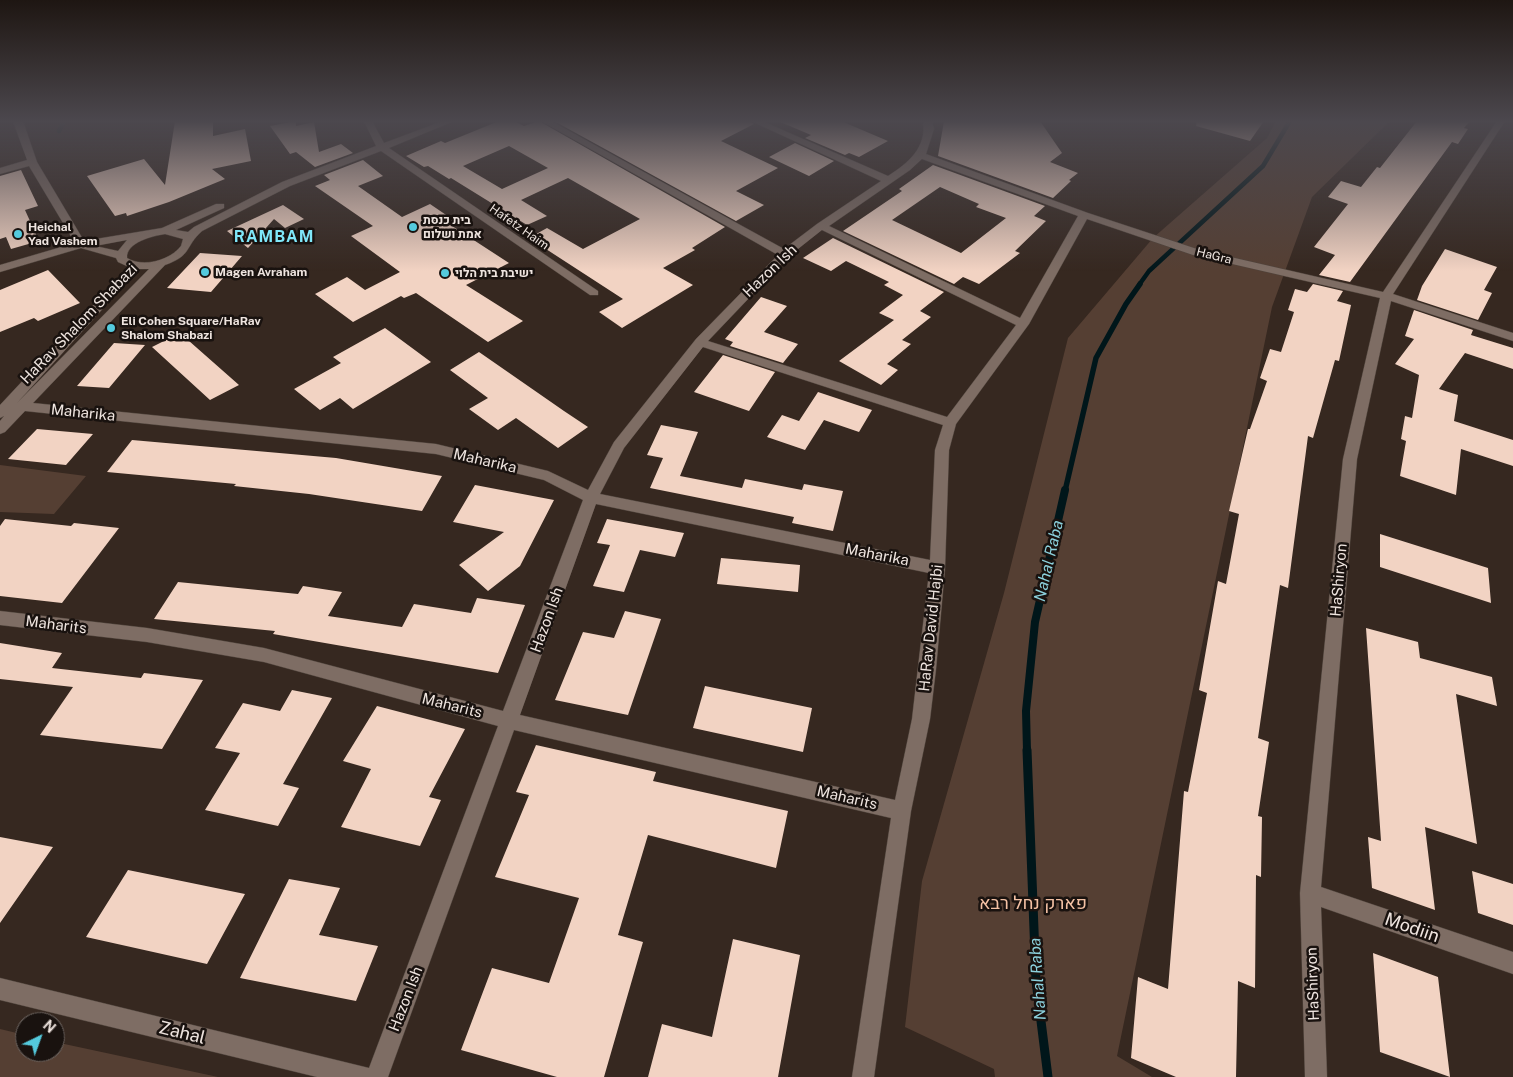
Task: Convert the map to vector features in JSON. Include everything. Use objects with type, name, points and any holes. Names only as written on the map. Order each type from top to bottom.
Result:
[{"type":"street","points":[[38,171],[83,245],[102,252],[121,255]]},
{"type":"street","points":[[188,238],[198,229],[286,184],[319,171]]},
{"type":"street","name":"Hafetz Haim","points":[[416,171],[594,293]]},
{"type":"street","points":[[636,171],[785,254]]},
{"type":"street","points":[[868,171],[888,180]]},
{"type":"street","name":"Hazon Ish","points":[[377,1077],[591,498],[619,445],[700,342],[785,254],[821,226],[902,171]]},
{"type":"street","name":"HaGra","points":[[964,171],[1084,216],[1197,253],[1386,296],[1513,337]]},
{"type":"street","name":"HaShiryon","points":[[1316,1077],[1310,893],[1350,459],[1386,296],[1468,171]]},
{"type":"street","points":[[0,269],[83,245],[165,231],[257,191],[286,184]]},
{"type":"street","name":"HaRav David Hajbi","points":[[864,1077],[902,811],[922,710],[937,568],[942,450],[950,423],[1023,324],[1084,216]]},
{"type":"street","points":[[821,226],[1023,324]]},
{"type":"street","points":[[121,255],[125,263],[136,266],[161,263],[180,254],[188,246],[188,238],[184,234],[165,231]]},
{"type":"street","points":[[121,255],[131,242],[146,235]]},
{"type":"street","name":"HaRav Shalom Shabazi","points":[[0,429],[161,263]]},
{"type":"street","name":"HaRav Shalom Shabazi","points":[[0,413],[136,266]]},
{"type":"street","points":[[700,342],[950,423]]},
{"type":"street","name":"Maharika","points":[[21,406],[436,450],[548,476],[591,498],[937,568]]},
{"type":"street","name":"Maharits","points":[[0,618],[147,635],[264,655],[510,721],[902,811]]},
{"type":"street","name":"Modiin","points":[[1310,893],[1513,963]]},
{"type":"street","name":"Zahal","points":[[0,989],[363,1077]]},
{"type":"green space","name":"פארק נחל רבא","points":[[1229,171],[1338,171],[1312,197],[1272,307],[1117,1056],[1152,1077],[995,1077],[994,1069],[905,1027],[922,881],[1004,593],[1068,338],[1153,238]]},
{"type":"green space","points":[[0,465],[86,476],[54,514],[0,512]]},
{"type":"green space","points":[[0,1029],[15,1033],[15,1062],[65,1062],[65,1044],[218,1077],[0,1077]]},
{"type":"building","points":[[22,171],[38,206],[25,210],[39,241],[11,249],[6,237],[0,239],[0,176]]},
{"type":"building","points":[[103,171],[154,171],[165,185],[167,171],[215,171],[225,179],[169,202],[127,216],[126,213],[115,216],[87,176]]},
{"type":"building","points":[[334,171],[377,171],[383,176],[358,186],[402,217],[430,204],[455,221],[449,224],[509,263],[466,285],[523,321],[488,342],[416,293],[404,298],[401,296],[353,322],[315,294],[347,277],[365,290],[400,272],[351,236],[373,226],[315,186],[330,180],[324,175]]},
{"type":"building","points":[[436,171],[472,171],[502,189],[541,171],[627,171],[725,227],[692,248],[695,250],[663,268],[693,285],[622,328],[599,312],[623,299],[529,238],[547,228],[583,249],[640,219],[568,178],[521,200],[547,216],[527,225],[451,178],[449,179]]},
{"type":"building","points":[[645,171],[772,171],[736,191],[764,205],[736,221]]},
{"type":"building","points":[[799,171],[817,171],[809,176]]},
{"type":"building","points":[[924,171],[950,171],[1045,206],[1034,216],[1046,221],[1015,251],[1020,253],[979,284],[963,277],[954,284],[843,231],[902,191],[899,189]],"holes":[[[940,187],[979,204],[976,207],[1006,218],[961,253],[892,220]]]},
{"type":"building","points":[[980,171],[1074,171],[1078,173],[1053,198]]},
{"type":"building","points":[[1374,171],[1431,171],[1350,282],[1319,275],[1335,255],[1314,247],[1348,204],[1328,197],[1341,181],[1361,187]]},
{"type":"building","points":[[283,205],[304,219],[285,228],[274,219],[248,248],[227,231]]},
{"type":"building","points":[[833,238],[944,292],[920,311],[931,317],[902,340],[911,344],[887,364],[898,370],[881,385],[839,361],[894,320],[879,313],[903,295],[884,285],[889,282],[846,261],[831,271],[803,258]]},
{"type":"building","points":[[1445,249],[1497,267],[1484,290],[1492,293],[1478,320],[1417,300],[1422,286]]},
{"type":"building","name":"Magen Avraham","points":[[200,253],[242,256],[211,292],[167,288]]},
{"type":"building","points":[[48,270],[80,303],[38,321],[34,318],[0,332],[0,290]]},
{"type":"building","points":[[1313,284],[1343,291],[1337,301],[1351,305],[1339,361],[1335,360],[1313,438],[1308,436],[1288,588],[1280,585],[1258,738],[1269,742],[1258,816],[1262,817],[1261,877],[1256,875],[1255,988],[1238,981],[1236,1077],[1176,1077],[1131,1058],[1138,977],[1168,989],[1184,791],[1188,792],[1207,693],[1199,690],[1218,581],[1226,584],[1239,514],[1229,511],[1248,429],[1250,429],[1267,381],[1260,378],[1270,349],[1281,352],[1294,312],[1288,310],[1295,289],[1307,292]]},
{"type":"building","points":[[761,297],[787,306],[764,332],[798,344],[783,363],[730,346],[733,342],[725,339]]},
{"type":"building","points":[[1414,310],[1473,330],[1471,335],[1513,348],[1513,369],[1465,353],[1439,389],[1458,395],[1454,421],[1513,440],[1513,466],[1461,449],[1456,495],[1400,476],[1406,441],[1401,439],[1405,416],[1412,418],[1419,375],[1395,364],[1414,339],[1405,336]]},
{"type":"building","points":[[385,328],[431,362],[353,409],[340,398],[320,410],[294,389],[341,363],[333,357]]},
{"type":"building","points":[[180,333],[239,385],[210,400],[152,347]]},
{"type":"building","points":[[114,343],[145,345],[109,388],[77,386]]},
{"type":"building","points":[[479,352],[588,427],[558,448],[516,418],[498,430],[469,409],[488,398],[450,370]]},
{"type":"building","points":[[723,355],[775,372],[749,411],[694,392]]},
{"type":"building","points":[[818,392],[872,410],[859,432],[824,420],[805,450],[767,437],[782,415],[799,421]]},
{"type":"building","points":[[661,425],[698,432],[680,476],[742,488],[745,479],[802,490],[804,484],[843,491],[833,531],[792,523],[794,517],[650,488],[663,458],[647,455]]},
{"type":"building","points":[[37,429],[93,434],[66,465],[8,459]]},
{"type":"building","points":[[132,440],[336,458],[442,476],[422,511],[309,494],[234,486],[236,484],[107,472]]},
{"type":"building","points":[[475,485],[554,500],[520,566],[488,591],[459,565],[504,532],[453,522]]},
{"type":"building","points":[[5,519],[71,526],[74,523],[119,528],[62,603],[0,596],[0,526]]},
{"type":"building","points":[[607,519],[684,533],[675,557],[640,550],[624,592],[593,586],[610,545],[597,543]]},
{"type":"building","points":[[1380,534],[1488,568],[1491,603],[1380,567]]},
{"type":"building","points":[[721,558],[800,565],[798,592],[717,584]]},
{"type":"building","points":[[178,582],[298,594],[303,586],[342,592],[328,616],[402,627],[414,604],[471,613],[477,598],[525,605],[498,673],[273,634],[275,631],[154,619]]},
{"type":"building","points":[[625,611],[661,619],[628,715],[555,700],[583,632],[614,638]]},
{"type":"building","points":[[1366,628],[1418,642],[1420,658],[1492,677],[1497,706],[1456,694],[1477,844],[1425,827],[1435,910],[1372,888],[1368,837],[1381,841]]},
{"type":"building","points":[[0,643],[62,653],[52,668],[141,678],[144,673],[203,680],[162,749],[40,735],[73,687],[0,679]]},
{"type":"building","points":[[705,686],[812,708],[803,752],[693,728]]},
{"type":"building","points":[[292,690],[332,698],[283,784],[299,788],[278,826],[205,810],[240,753],[215,748],[243,703],[280,711]]},
{"type":"building","points":[[377,706],[465,729],[429,797],[441,800],[420,846],[341,827],[371,769],[343,761]]},
{"type":"building","points":[[536,745],[656,772],[653,781],[788,811],[776,868],[648,835],[618,935],[643,942],[604,1077],[557,1077],[461,1050],[492,968],[549,983],[579,898],[495,877],[529,795],[516,792]]},
{"type":"building","points":[[0,837],[53,847],[0,923]]},
{"type":"building","points":[[128,870],[245,894],[207,964],[86,937]]},
{"type":"building","points":[[1472,871],[1513,884],[1513,925],[1478,913]]},
{"type":"building","points":[[289,879],[340,888],[319,935],[378,946],[356,1001],[240,978]]},
{"type":"building","points":[[733,939],[800,955],[778,1077],[648,1077],[662,1024],[712,1037]]},
{"type":"building","points":[[1373,953],[1438,977],[1450,1077],[1380,1052]]},
{"type":"waterway","name":"Nahal Raba","points":[[1139,285],[1149,271],[1257,171]]},
{"type":"waterway","name":"Nahal Raba","points":[[1065,491],[1096,358],[1126,304],[1140,284]]},
{"type":"waterway","name":"Nahal Raba","points":[[1027,751],[1026,711],[1035,622],[1065,490]]},
{"type":"waterway","name":"Nahal Raba","points":[[1027,750],[1036,981],[1048,1077]]},
{"type":"place","name":"בית כנסת אמת ושלום","points":[[413,227]]},
{"type":"place","name":"Heichal Yad Vashem","points":[[18,234]]},
{"type":"place","name":"Magen Avraham","points":[[205,272]]},
{"type":"place","name":"ישיבת בית הלוי","points":[[445,273]]},
{"type":"place","name":"Eli Cohen Square/HaRav Shalom Shabazi","points":[[111,328]]},
{"type":"district","name":"RAMBAM","points":[[274,237]]}]
